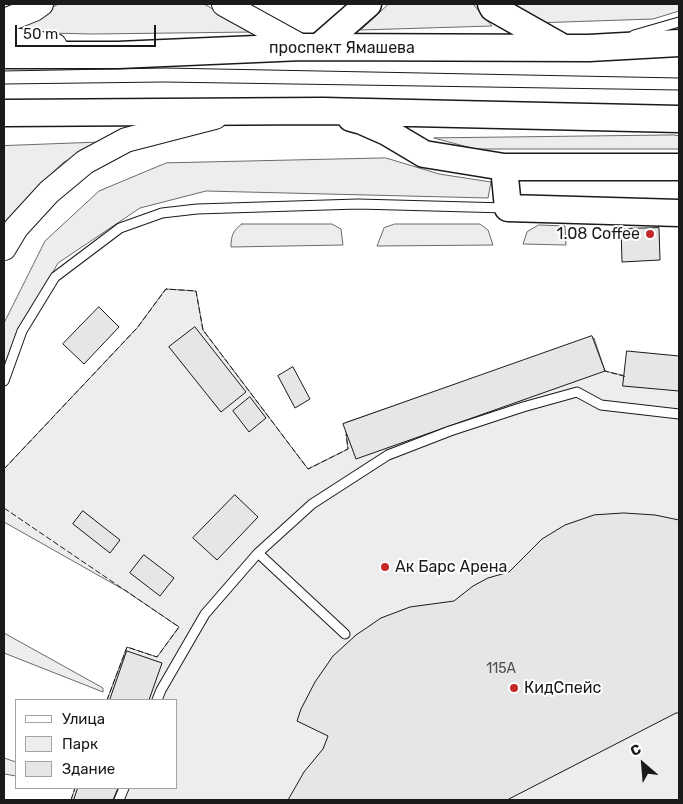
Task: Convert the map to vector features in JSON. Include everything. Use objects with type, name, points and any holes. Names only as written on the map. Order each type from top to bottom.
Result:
[{"type":"main road","points":[[4,21],[42,4]]},
{"type":"main road","points":[[224,4],[311,47],[359,8]]},
{"type":"main road","points":[[491,4],[493,8],[577,48]]},
{"type":"main road","points":[[4,39],[118,55]]},
{"type":"main road","name":"проспект Ямашева","points":[[4,55],[118,55],[311,47],[577,48],[679,43]]},
{"type":"main road","points":[[323,111],[362,121],[387,132],[424,154],[504,167],[679,167]]},
{"type":"main road","points":[[4,113],[323,111],[679,119]]},
{"type":"main road","points":[[4,248],[16,228],[49,192],[85,162],[126,140],[235,112]]},
{"type":"main road","points":[[4,125],[66,114]]},
{"type":"main road","points":[[504,167],[508,208],[679,213]]},
{"type":"lane","points":[[577,48],[679,22]]},
{"type":"lane","points":[[4,381],[22,331],[55,276],[120,228],[162,213],[197,209],[358,204],[508,208]]},
{"type":"lane","points":[[157,699],[206,614],[258,553],[312,504],[388,455],[450,432],[577,392],[601,405],[679,414]]},
{"type":"lane","points":[[258,553],[345,634]]},
{"type":"green space","points":[[59,4],[204,4],[253,32],[92,34],[4,32]]},
{"type":"green space","points":[[389,4],[473,4],[492,26],[361,30]]},
{"type":"green space","points":[[501,4],[679,4],[679,11],[653,19],[534,23]]},
{"type":"green space","points":[[679,136],[679,149],[475,149],[434,138]]},
{"type":"green space","points":[[104,142],[64,162],[36,188],[4,227],[4,146]]},
{"type":"green space","points":[[386,158],[439,174],[491,182],[488,198],[206,191],[140,208],[58,263],[18,334],[4,373],[4,323],[45,241],[99,191],[166,163]]},
{"type":"green space","points":[[242,224],[332,224],[341,229],[343,245],[231,247],[233,234]]},
{"type":"green space","points":[[395,224],[480,224],[488,230],[493,245],[377,246],[384,228]]},
{"type":"green space","points":[[539,225],[565,226],[566,245],[523,244],[527,232]]},
{"type":"green space","name":"Ак Барс Арена","points":[[166,289],[196,291],[203,330],[308,469],[348,449],[345,423],[594,338],[605,371],[630,377],[679,383],[679,800],[71,800],[75,789],[178,789],[178,699],[107,699],[127,647],[157,657],[179,627],[126,591],[4,522],[4,469],[137,328]]},
{"type":"green space","points":[[4,633],[103,688],[103,692],[4,653]]},
{"type":"green space","points":[[4,758],[15,762],[15,776],[4,774]]},
{"type":"building","points":[[659,228],[660,260],[622,262],[621,229]]},
{"type":"building","points":[[99,307],[119,327],[84,364],[63,344]]},
{"type":"building","points":[[195,327],[246,392],[221,412],[169,347]]},
{"type":"building","points":[[592,336],[605,371],[356,459],[343,424]]},
{"type":"building","points":[[627,351],[679,356],[679,391],[623,386]]},
{"type":"building","points":[[293,367],[310,399],[295,408],[278,376]]},
{"type":"building","points":[[250,397],[266,418],[249,432],[233,411]]},
{"type":"building","points":[[235,495],[258,517],[217,560],[193,538]]},
{"type":"building","points":[[83,511],[120,540],[110,553],[73,524]]},
{"type":"building","points":[[624,513],[655,515],[679,520],[679,713],[507,800],[288,800],[304,772],[323,749],[328,736],[297,721],[301,709],[315,682],[333,656],[356,635],[381,618],[410,607],[454,601],[473,586],[488,578],[509,572],[542,539],[565,525],[594,515]]},
{"type":"building","points":[[144,555],[174,578],[160,596],[130,573]]},
{"type":"building","points":[[127,651],[162,663],[149,699],[110,699]]},
{"type":"building","points":[[78,789],[118,789],[113,800],[74,800]]},
{"type":"tram line","points":[[4,71],[165,68],[679,78]]},
{"type":"tram line","points":[[4,84],[164,82],[679,90]]},
{"type":"fence","points":[[4,469],[137,328],[166,289],[196,291],[203,330],[308,469],[348,449],[346,434]]},
{"type":"fence","points":[[604,369],[605,371],[627,377]]},
{"type":"fence","points":[[4,508],[179,627],[157,657],[127,647],[107,699]]},
{"type":"fence","points":[[71,800],[75,789]]},
{"type":"place","name":"1.08 Coffee","points":[[650,234]]},
{"type":"place","name":"Ак Барс Арена","points":[[385,567]]},
{"type":"place","name":"КидСпейс","points":[[514,688]]}]
